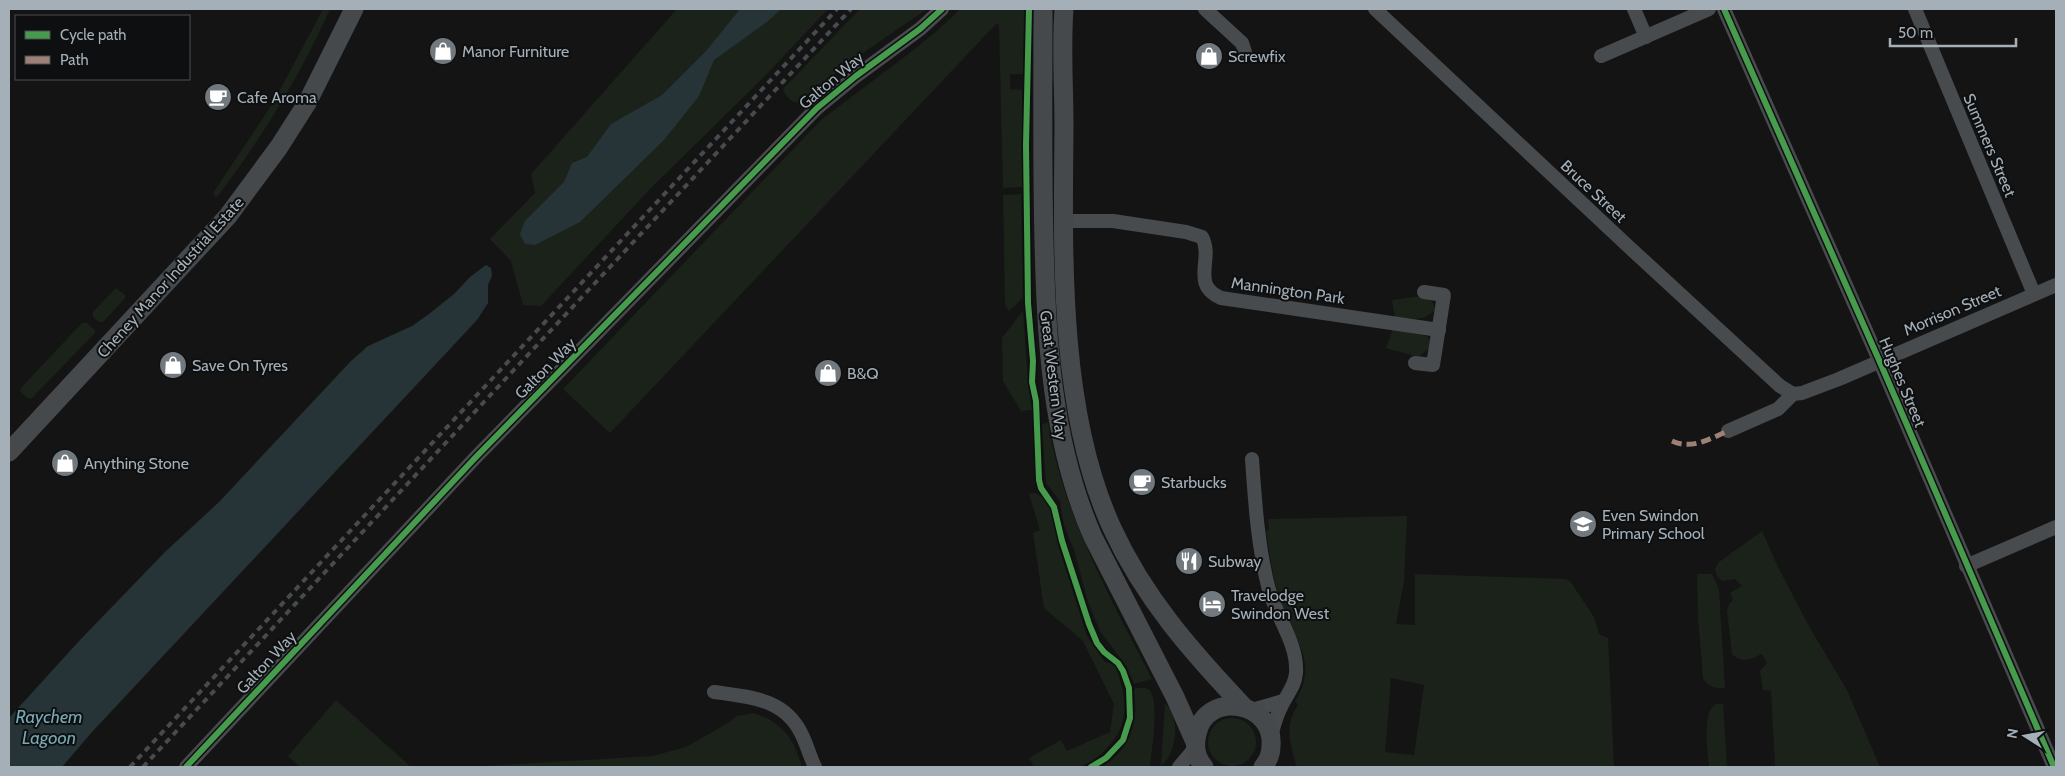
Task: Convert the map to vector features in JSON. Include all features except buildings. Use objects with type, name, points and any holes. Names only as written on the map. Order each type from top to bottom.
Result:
[{"type":"main road","name":"Cheney Manor Industrial Estate","points":[[9,452],[228,216],[279,147],[307,103],[354,9]]},
{"type":"main road","name":"Great Western Way","points":[[1043,9],[1045,292],[1051,373],[1062,440],[1072,483],[1093,538],[1175,697],[1195,744],[1196,754],[1204,767]]},
{"type":"main road","name":"Great Western Way","points":[[1064,9],[1064,221],[1067,313],[1073,383],[1083,442],[1102,503],[1120,546],[1152,600],[1189,648],[1248,708],[1264,721],[1271,743]]},
{"type":"main road","points":[[1195,744],[1197,731],[1203,720],[1211,712],[1221,707],[1233,705],[1248,708]]},
{"type":"main road","points":[[1263,767],[1271,743]]},
{"type":"main road","points":[[1271,743],[1278,767]]},
{"type":"street","name":"Galton Way","points":[[186,767],[476,457],[816,108],[920,29],[942,9]]},
{"type":"street","points":[[1205,9],[1242,43],[1245,52]]},
{"type":"street","name":"Bruce Street","points":[[1375,9],[1630,249],[1780,386],[1793,394]]},
{"type":"street","points":[[1634,9],[1646,37]]},
{"type":"street","points":[[1601,56],[1709,9]]},
{"type":"street","name":"Hughes Street","points":[[1724,9],[1880,360],[1966,566],[2055,766]]},
{"type":"street","name":"Summers Street","points":[[1915,9],[2034,294]]},
{"type":"street","name":"Mannington Park","points":[[1064,221],[1113,221],[1186,232],[1202,237],[1206,246],[1204,272],[1206,285],[1212,293],[1222,298],[1439,330]]},
{"type":"street","name":"Morrison Street","points":[[1728,431],[1778,409],[1793,394],[1806,392],[2056,285]]},
{"type":"street","points":[[1415,363],[1433,365],[1444,295],[1424,292]]},
{"type":"street","points":[[1252,459],[1248,491],[1268,588],[1291,644],[1296,662],[1295,679],[1284,702],[1271,743]]},
{"type":"street","points":[[1966,566],[2056,527]]},
{"type":"street","points":[[714,692],[762,699],[776,706],[797,725],[815,767]]},
{"type":"street","points":[[1248,708],[1284,702]]},
{"type":"street","points":[[1179,767],[1195,744]]},
{"type":"shaded area","points":[[323,9],[330,9],[293,82],[265,129],[217,197],[215,196],[213,193],[273,103]]},
{"type":"shaded area","points":[[677,9],[828,9],[764,77],[649,190],[541,306],[523,305],[511,261],[490,239],[535,193],[531,174]]},
{"type":"shaded area","points":[[860,9],[927,9],[844,66],[801,103],[790,99],[783,89]]},
{"type":"shaded area","points":[[960,9],[1024,9],[1023,74],[1010,74],[1010,89],[1022,90],[1022,187],[1003,188],[999,26],[997,23],[610,433],[563,389],[821,120],[907,55]]},
{"type":"shaded area","points":[[1021,194],[1023,298],[1009,311],[1005,305],[1003,195]]},
{"type":"shaded area","points":[[116,288],[125,295],[125,298],[103,322],[99,322],[93,317],[93,312]]},
{"type":"shaded area","points":[[1414,297],[1431,300],[1435,310],[1422,318],[1395,317],[1392,300]]},
{"type":"shaded area","points":[[1022,312],[1032,410],[1021,411],[1003,381],[1002,338]]},
{"type":"shaded area","points":[[82,323],[87,323],[95,330],[95,333],[32,398],[27,398],[20,391],[21,388]]},
{"type":"shaded area","points":[[1393,329],[1427,336],[1430,341],[1429,349],[1418,357],[1386,348]]},
{"type":"shaded area","points":[[1048,423],[1055,457],[1076,523],[1105,586],[1152,679],[1134,684],[1127,667],[1100,631],[1088,602],[1074,550],[1064,525],[1060,501],[1046,483],[1042,424]]},
{"type":"shaded area","points":[[1035,493],[1045,498],[1053,509],[1058,545],[1087,636],[1105,662],[1115,665],[1123,690],[1124,713],[1118,734],[1101,754],[1077,767],[1034,767],[1029,758],[1061,740],[1067,751],[1110,732],[1114,704],[1083,641],[1044,608],[1033,533],[1040,530],[1029,494]]},
{"type":"shaded area","points":[[1407,516],[1404,581],[1396,624],[1415,625],[1415,574],[1566,579],[1570,581],[1594,617],[1599,634],[1608,638],[1614,767],[1297,767],[1292,751],[1290,727],[1298,705],[1295,701],[1302,687],[1305,661],[1275,583],[1266,531],[1269,530],[1268,519]],"holes":[[[1391,678],[1424,685],[1414,755],[1385,752]]]},
{"type":"shaded area","points":[[1762,531],[1778,567],[1810,628],[1847,690],[1880,767],[1775,767],[1771,691],[1763,690],[1760,671],[1767,663],[1762,654],[1743,660],[1732,654],[1727,611],[1729,604],[1733,600],[1730,593],[1742,586],[1735,579],[1722,581],[1717,576],[1715,569],[1719,562]]},
{"type":"shaded area","points":[[1697,574],[1712,574],[1719,589],[1725,688],[1712,687],[1703,678],[1698,618]]},
{"type":"shaded area","points":[[1136,688],[1148,689],[1152,694],[1154,702],[1155,713],[1150,767],[1101,767],[1119,753],[1126,744],[1135,713],[1134,690]]},
{"type":"shaded area","points":[[336,700],[411,767],[300,767],[288,756]]},
{"type":"shaded area","points":[[1165,703],[1173,718],[1175,736],[1171,753],[1161,766]]},
{"type":"shaded area","points":[[1716,704],[1723,704],[1727,767],[1709,767],[1707,723],[1711,708]]},
{"type":"shaded area","points":[[753,713],[763,716],[785,732],[795,748],[802,767],[467,767],[652,756],[686,747],[737,716]]},
{"type":"shaded area","points":[[1227,718],[1237,718],[1249,725],[1256,737],[1256,747],[1249,759],[1237,766],[1227,766],[1219,762],[1212,755],[1208,747],[1208,737],[1212,729],[1219,722]]},
{"type":"water","points":[[740,9],[781,9],[768,21],[714,60],[699,96],[664,140],[580,222],[535,245],[525,244],[520,234],[525,221],[564,182],[572,163],[587,157],[611,124],[662,95],[707,50]]},
{"type":"water","name":"Raychem Lagoon","points":[[486,265],[491,268],[492,276],[488,285],[488,303],[477,320],[92,732],[62,767],[9,767],[9,718],[80,640],[165,552],[219,502],[351,361],[368,346],[412,326],[429,314]]},
{"type":"railway","points":[[130,767],[837,9]]},
{"type":"railway","points":[[143,767],[851,9]]},
{"type":"marked path","points":[[1672,441],[1693,444],[1728,431]]},
{"type":"cycle path","points":[[186,767],[476,457],[817,108],[856,76],[920,29],[942,9]]},
{"type":"cycle path","points":[[1029,9],[1026,145],[1028,303],[1033,361],[1032,382],[1036,401],[1039,480],[1041,488],[1054,507],[1062,541],[1097,643],[1104,652],[1118,663],[1129,688],[1130,718],[1123,740],[1106,758],[1091,767]]},
{"type":"cycle path","points":[[1724,9],[1879,360],[2054,767]]},
{"type":"place","name":"Manor Furniture","points":[[443,51]]},
{"type":"place","name":"Screwfix","points":[[1209,56]]},
{"type":"place","name":"Cafe Aroma","points":[[218,97]]},
{"type":"place","name":"Save On Tyres","points":[[173,365]]},
{"type":"place","name":"B&Q","points":[[828,373]]},
{"type":"place","name":"Anything Stone","points":[[65,463]]},
{"type":"place","name":"Starbucks","points":[[1142,482]]},
{"type":"place","name":"Even Swindon Primary School","points":[[1583,524]]},
{"type":"place","name":"Subway","points":[[1189,561]]},
{"type":"place","name":"Travelodge Swindon West","points":[[1212,604]]}]
